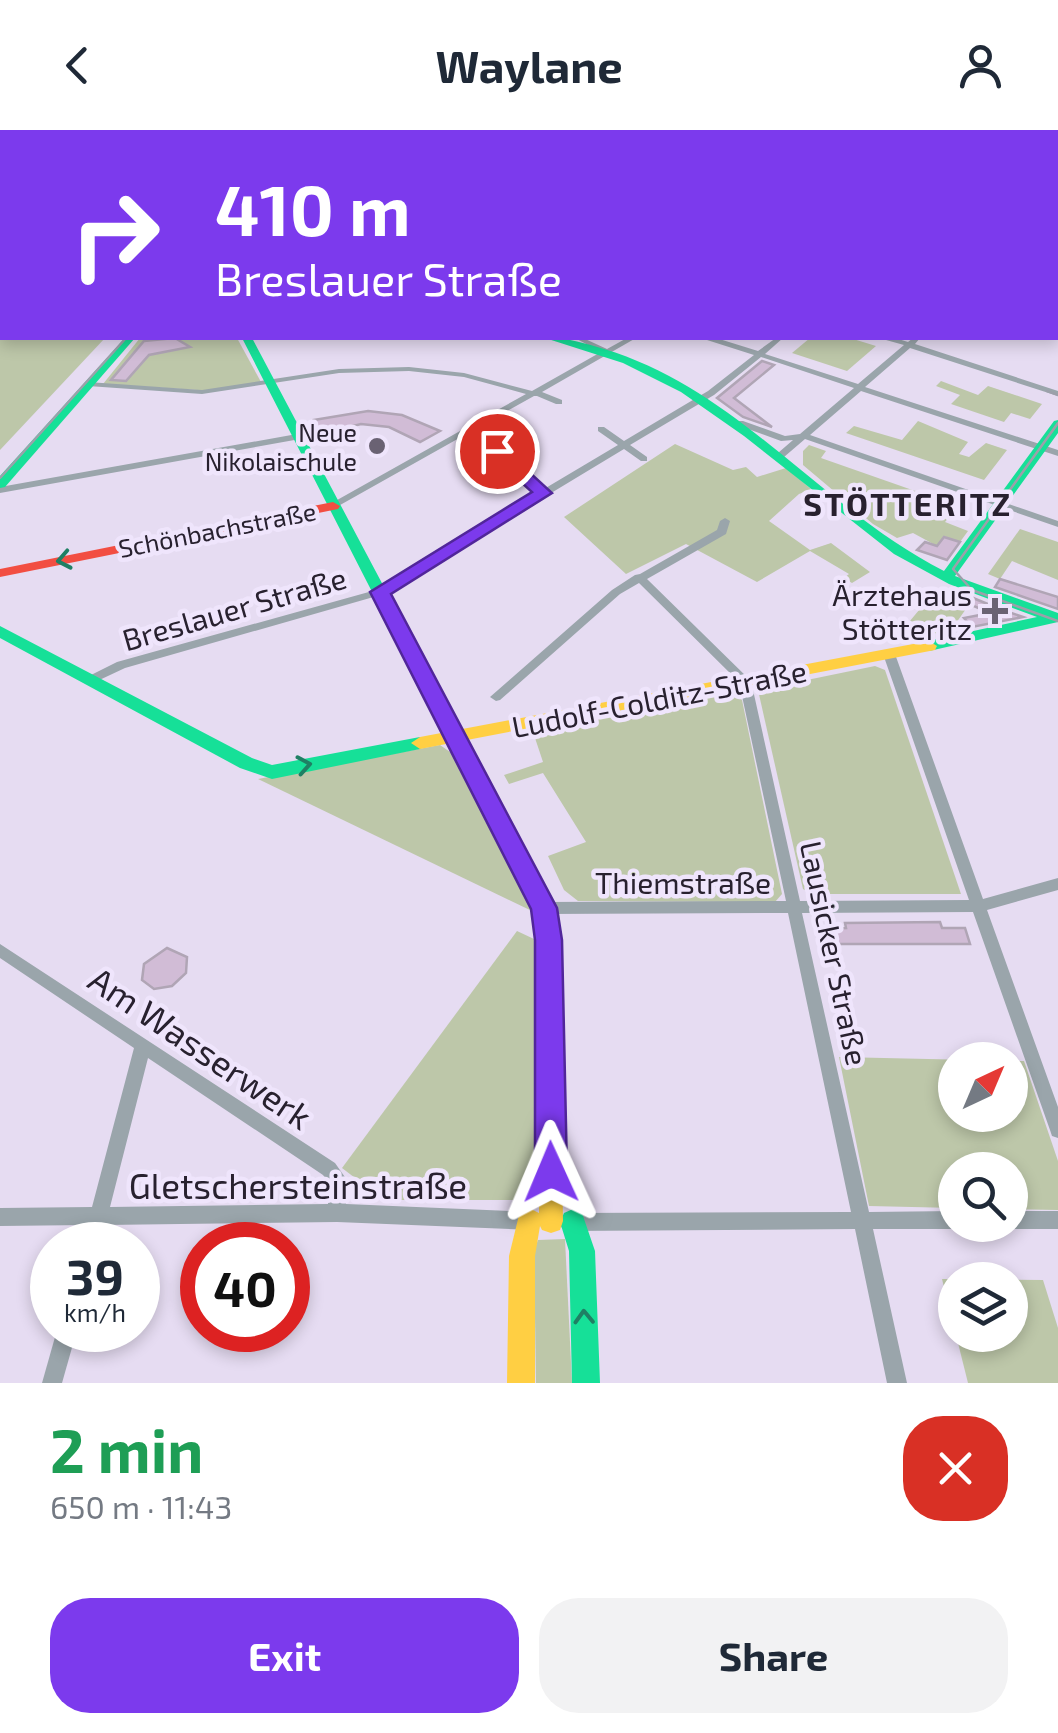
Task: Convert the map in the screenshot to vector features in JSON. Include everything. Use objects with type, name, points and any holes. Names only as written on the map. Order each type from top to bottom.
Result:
[{"type":"street","points":[[0,466],[114,340]]},
{"type":"street","points":[[0,487],[128,340]]},
{"type":"street","points":[[248,340],[544,908],[549,940],[551,1221]]},
{"type":"street","points":[[558,340],[608,352]]},
{"type":"street","points":[[582,340],[701,398],[740,423],[900,552],[1057,619]]},
{"type":"street","name":"Schönbachstraße","points":[[0,573],[332,506],[629,340]]},
{"type":"street","points":[[716,340],[1050,450]]},
{"type":"street","name":"Breslauer Straße","points":[[93,679],[121,665],[380,592],[701,398],[778,340]]},
{"type":"street","points":[[781,455],[913,341],[1058,394]]},
{"type":"street","points":[[88,384],[202,392],[340,371],[409,369],[464,374],[559,402]]},
{"type":"street","points":[[740,423],[784,439],[804,436],[1058,524]]},
{"type":"street","points":[[948,575],[1001,504],[1050,450],[1058,424]]},
{"type":"street","points":[[602,429],[644,460]]},
{"type":"street","points":[[0,487],[297,437]]},
{"type":"street","points":[[497,451],[543,493]]},
{"type":"street","points":[[496,697],[638,577],[722,532],[726,520]]},
{"type":"street","points":[[638,577],[745,682]]},
{"type":"street","name":"Ludolf-Colditz-Straße","points":[[0,630],[260,770],[455,737],[1057,619]]},
{"type":"street","points":[[889,654],[1058,1130]]},
{"type":"street","name":"Lausicker Straße","points":[[745,682],[897,1383]]},
{"type":"street","name":"Thiemstraße","points":[[544,908],[795,910],[980,906],[1058,884]]},
{"type":"street","name":"Am Wasserwerk","points":[[0,950],[329,1169],[338,1180],[337,1213]]},
{"type":"street","points":[[97,1222],[143,1046]]},
{"type":"street","name":"Gletschersteinstraße","points":[[0,1217],[337,1213],[573,1222],[938,1220]]},
{"type":"street","points":[[521,1383],[522,1256],[529,1220]]},
{"type":"street","points":[[1028,1220],[1058,1220]]},
{"type":"street","points":[[573,1222],[582,1251],[586,1383]]},
{"type":"street","points":[[52,1383],[61,1352]]},
{"type":"green space","points":[[0,340],[103,340],[0,450]]},
{"type":"green space","points":[[138,340],[238,340],[261,382],[213,391],[103,384]]},
{"type":"green space","points":[[808,340],[856,340],[876,346],[847,371],[792,353]]},
{"type":"green space","points":[[941,381],[978,395],[988,386],[1042,404],[1030,419],[1011,413],[1004,422],[951,404],[960,395],[936,386]]},
{"type":"green space","points":[[918,421],[968,442],[959,454],[969,457],[986,443],[1007,450],[984,480],[846,433],[854,426],[902,440]]},
{"type":"green space","points":[[675,444],[733,470],[746,467],[757,477],[786,468],[811,489],[799,494],[769,521],[810,550],[831,543],[870,572],[852,583],[844,578],[849,574],[810,551],[757,582],[686,544],[626,574],[564,517]]},
{"type":"green space","points":[[809,445],[826,451],[821,458],[958,506],[945,522],[968,531],[960,542],[944,536],[937,546],[913,533],[897,538],[873,524],[803,465],[803,451]]},
{"type":"green space","points":[[1020,529],[1058,542],[1058,580],[1012,561],[1000,579],[988,574]]},
{"type":"green space","points":[[935,591],[968,606],[954,626],[956,630],[894,640]]},
{"type":"green space","points":[[875,666],[885,670],[961,894],[811,894],[803,889],[758,690]]},
{"type":"green space","points":[[733,693],[742,700],[782,894],[775,902],[578,901],[564,890],[548,856],[586,842],[543,773],[509,784],[504,775],[543,762],[533,732]]},
{"type":"green space","points":[[440,745],[453,754],[532,911],[258,779]]},
{"type":"green space","points":[[517,931],[534,939],[534,1193],[525,1200],[384,1200],[342,1168]]},
{"type":"green space","points":[[839,1057],[938,1059],[938,1132],[1028,1132],[1028,1073],[1058,1161],[1058,1210],[1028,1209],[1028,1152],[938,1152],[938,1208],[869,1206]]},
{"type":"green space","points":[[565,1239],[572,1383],[536,1383],[534,1251],[538,1240]]},
{"type":"green space","points":[[1028,1280],[1043,1280],[1058,1328],[1058,1383],[968,1383],[960,1352],[1028,1352]]},
{"type":"building","points":[[178,340],[190,347],[149,355],[126,381],[111,380],[144,341]]},
{"type":"building","points":[[762,361],[774,365],[734,398],[772,427],[743,417],[717,398]]},
{"type":"building","points":[[368,411],[402,415],[440,431],[420,442],[389,427],[361,424],[321,434],[314,420]]},
{"type":"building","points":[[944,537],[960,542],[947,560],[917,550],[925,542],[937,546]]},
{"type":"building","name":"Ärztehaus Stötteritz","points":[[1000,579],[1058,597],[1058,609],[995,587]]},
{"type":"building","name":"Ärztehaus Stötteritz","points":[[973,598],[1023,617],[972,627],[964,618],[990,613],[969,604]]},
{"type":"building","points":[[940,922],[942,928],[965,928],[970,944],[826,944],[822,929],[846,928],[845,923]]},
{"type":"building","points":[[167,948],[187,957],[186,973],[172,986],[154,989],[142,980],[144,964]]},
{"type":"tram line","points":[[0,478],[124,340]]},
{"type":"tram line","points":[[1047,391],[1058,395]]},
{"type":"tram line","points":[[1058,423],[953,569],[972,590],[1058,621]]},
{"type":"traffic: fast","points":[[0,484],[128,340]]},
{"type":"traffic: fast","points":[[248,340],[544,908],[549,970]]},
{"type":"traffic: fast","points":[[557,340],[627,360],[686,389],[917,562],[973,589],[1053,617]]},
{"type":"traffic: fast","points":[[948,575],[1058,424]]},
{"type":"traffic: fast","points":[[929,646],[1054,618]]},
{"type":"traffic: fast","points":[[0,631],[246,763],[272,772],[420,743]]},
{"type":"traffic: fast","points":[[573,1222],[582,1251],[586,1383]]},
{"type":"traffic: slow","points":[[420,743],[929,646]]},
{"type":"traffic: slow","points":[[549,970],[551,1221]]},
{"type":"traffic: slow","points":[[521,1383],[522,1256],[529,1220]]},
{"type":"traffic: jam","points":[[0,573],[333,506]]},
{"type":"place","name":"Neue Nikolaischule","points":[[377,446]]},
{"type":"place","name":"Ärztehaus Stötteritz","points":[[995,611]]},
{"type":"district","name":"STÖTTERITZ","points":[[908,503]]},
{"type":"route","points":[[497,451],[543,493],[380,592],[544,908],[549,940],[551,1172]]}]
